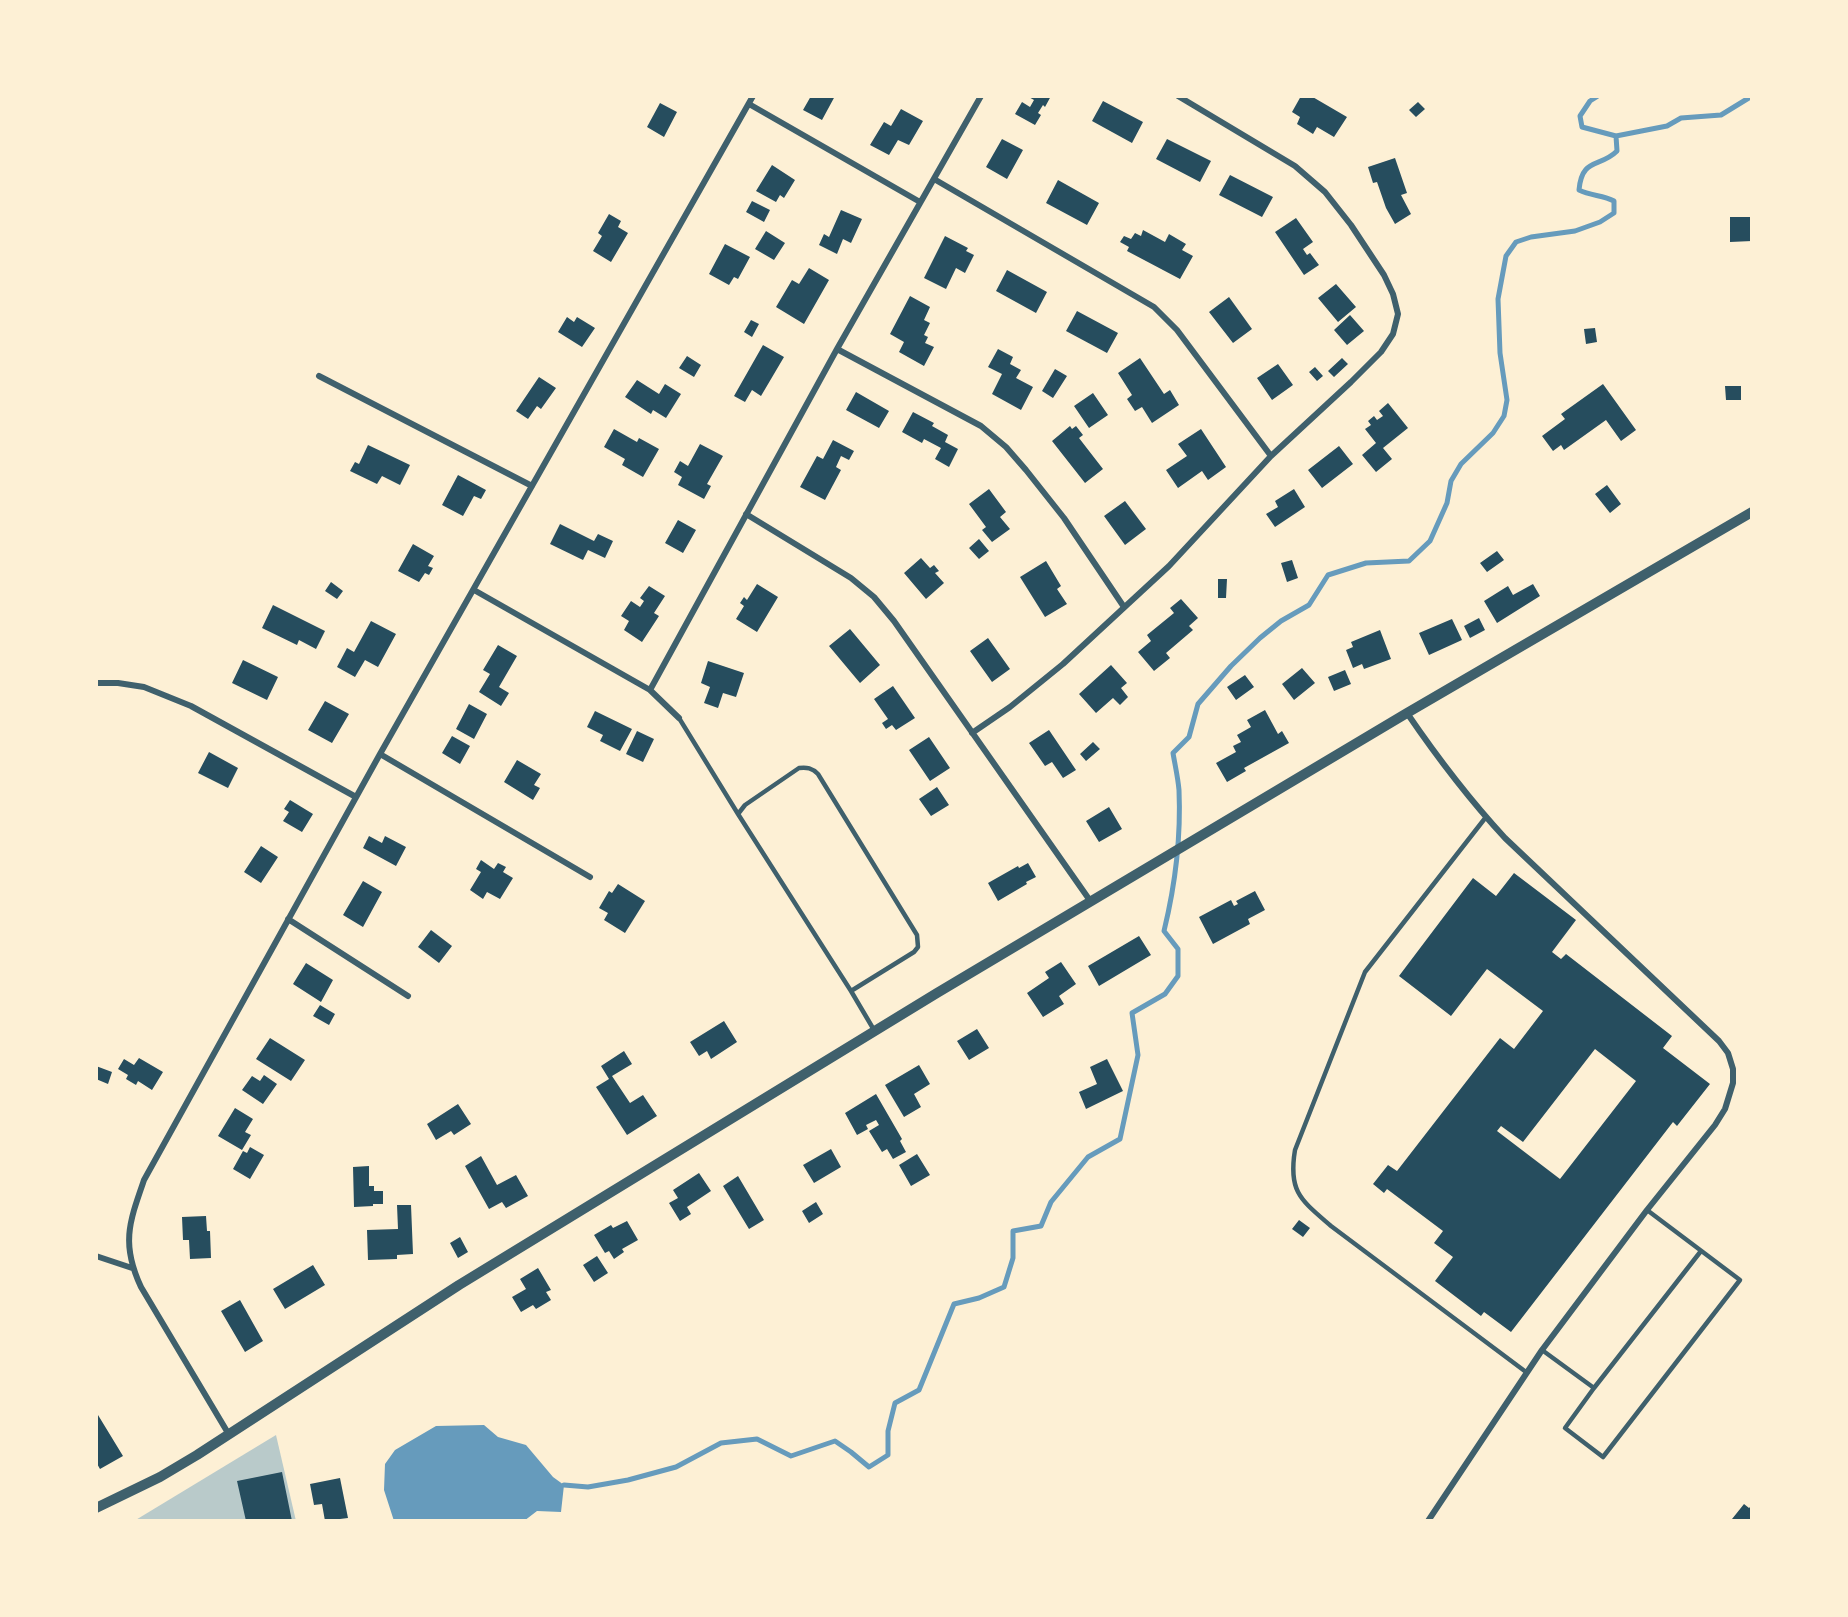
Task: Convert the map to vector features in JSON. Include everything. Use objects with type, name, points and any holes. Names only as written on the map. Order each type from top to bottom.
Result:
[{"type":"street","points":[[228,1433],[132,1268],[128,1242],[131,1218],[144,1180],[380,754],[753,96]]},
{"type":"street","points":[[650,690],[837,349],[981,96]]},
{"type":"street","points":[[972,733],[1010,707],[1063,664],[1176,558],[1270,456],[1351,382],[1381,351],[1393,334],[1398,314],[1393,294],[1384,275],[1351,225],[1325,192],[1295,166],[1178,96]]},
{"type":"street","points":[[749,104],[920,202]]},
{"type":"street","points":[[933,179],[1154,307],[1177,330],[1270,456]]},
{"type":"street","points":[[837,349],[981,426],[1006,447],[1064,519],[1124,607]]},
{"type":"street","points":[[319,376],[532,486]]},
{"type":"street","points":[[96,1508],[160,1477],[459,1285],[1091,902],[1407,712],[1752,512]]},
{"type":"street","points":[[746,514],[851,578],[873,597],[894,621],[1091,902]]},
{"type":"street","points":[[474,590],[650,690],[679,718]]},
{"type":"street","points":[[96,683],[118,683],[144,687],[191,706],[356,797]]},
{"type":"street","points":[[1407,712],[1438,758],[1505,838],[1719,1041],[1728,1053],[1733,1069],[1733,1083],[1725,1109],[1715,1125],[1647,1210],[1526,1372],[1428,1521]]},
{"type":"street","points":[[380,754],[590,877]]},
{"type":"street","points":[[288,920],[408,996]]},
{"type":"street","points":[[96,1256],[132,1268]]},
{"type":"lane","points":[[679,718],[875,1032]]},
{"type":"lane","points":[[738,814],[745,805],[799,768],[806,767],[818,774],[919,941],[914,952],[850,991]]},
{"type":"lane","points":[[1486,817],[1365,972],[1295,1150],[1292,1168],[1293,1181],[1299,1195],[1308,1206],[1331,1226],[1526,1372]]},
{"type":"lane","points":[[1647,1210],[1740,1280],[1603,1457],[1565,1428],[1701,1251]]},
{"type":"lane","points":[[1542,1350],[1594,1388]]},
{"type":"shaded area","points":[[276,1435],[296,1521],[134,1521]]},
{"type":"water","points":[[484,1425],[498,1437],[526,1445],[553,1477],[564,1485],[561,1512],[537,1511],[524,1521],[394,1521],[384,1490],[385,1464],[395,1450],[436,1426]]},
{"type":"building","points":[[811,96],[835,96],[822,120],[803,110]]},
{"type":"building","points":[[1027,96],[1051,96],[1045,107],[1043,105],[1038,113],[1041,115],[1035,125],[1015,114],[1022,102],[1030,107],[1034,100]]},
{"type":"building","points":[[1301,96],[1311,96],[1347,117],[1334,137],[1317,127],[1313,134],[1297,124],[1300,117],[1292,112]]},
{"type":"building","points":[[1103,101],[1143,122],[1132,143],[1092,121]]},
{"type":"building","points":[[1418,102],[1425,109],[1416,117],[1409,110]]},
{"type":"building","points":[[660,103],[677,112],[664,137],[647,127]]},
{"type":"building","points":[[901,109],[923,121],[909,145],[898,140],[889,155],[870,145],[884,122],[891,126]]},
{"type":"building","points":[[1002,139],[1023,150],[1007,179],[986,167]]},
{"type":"building","points":[[1167,139],[1211,161],[1200,182],[1156,159]]},
{"type":"building","points":[[1395,158],[1407,193],[1401,195],[1411,214],[1395,224],[1386,208],[1377,182],[1373,183],[1368,167]]},
{"type":"building","points":[[772,165],[795,180],[784,198],[780,195],[776,202],[756,191]]},
{"type":"building","points":[[1230,175],[1273,197],[1262,217],[1219,195]]},
{"type":"building","points":[[1058,180],[1099,203],[1087,225],[1046,203]]},
{"type":"building","points":[[752,201],[770,210],[764,222],[746,212]]},
{"type":"building","points":[[841,210],[862,219],[851,243],[843,239],[837,254],[819,245],[824,234],[829,237]]},
{"type":"building","points":[[609,214],[621,221],[618,227],[628,233],[611,262],[593,251],[602,236],[598,233]]},
{"type":"building","points":[[1730,217],[1752,217],[1752,241],[1730,242]]},
{"type":"building","points":[[1296,218],[1313,242],[1303,249],[1307,255],[1310,253],[1319,265],[1304,275],[1275,232]]},
{"type":"building","points":[[1143,230],[1165,242],[1169,234],[1186,244],[1182,250],[1193,256],[1180,279],[1127,251],[1129,247],[1120,242],[1124,236],[1131,239],[1135,233],[1141,236]]},
{"type":"building","points":[[766,231],[785,243],[774,260],[755,249]]},
{"type":"building","points":[[945,236],[968,248],[966,251],[974,255],[965,273],[956,268],[946,289],[924,278]]},
{"type":"building","points":[[725,244],[750,257],[738,279],[734,277],[729,285],[709,274]]},
{"type":"building","points":[[809,268],[829,280],[804,324],[776,307],[792,280],[799,284]]},
{"type":"building","points":[[1007,270],[1047,292],[1036,313],[996,291]]},
{"type":"building","points":[[1336,284],[1356,307],[1338,322],[1318,298]]},
{"type":"building","points":[[910,296],[930,307],[924,320],[930,323],[924,335],[928,337],[925,343],[934,347],[924,366],[899,352],[904,342],[890,334]]},
{"type":"building","points":[[1229,297],[1252,329],[1233,343],[1209,312]]},
{"type":"building","points":[[1077,311],[1118,333],[1107,353],[1066,331]]},
{"type":"building","points":[[1350,315],[1364,331],[1347,345],[1334,330]]},
{"type":"building","points":[[567,317],[574,322],[577,317],[595,328],[582,347],[558,332]]},
{"type":"building","points":[[751,320],[759,324],[752,337],[744,332]]},
{"type":"building","points":[[1595,328],[1597,342],[1586,344],[1584,329]]},
{"type":"building","points":[[763,345],[784,357],[761,396],[752,390],[745,402],[734,396]]},
{"type":"building","points":[[998,349],[1013,357],[1010,364],[1021,370],[1016,378],[1033,387],[1021,410],[992,394],[1002,374],[988,367]]},
{"type":"building","points":[[687,356],[701,365],[694,377],[679,368]]},
{"type":"building","points":[[1140,358],[1164,394],[1170,390],[1179,405],[1152,423],[1142,407],[1135,411],[1127,399],[1132,395],[1118,373]]},
{"type":"building","points":[[1342,358],[1348,364],[1334,377],[1328,371]]},
{"type":"building","points":[[1278,364],[1293,385],[1272,400],[1257,378]]},
{"type":"building","points":[[1315,367],[1323,376],[1317,381],[1309,372]]},
{"type":"building","points":[[1055,369],[1067,376],[1053,398],[1042,391]]},
{"type":"building","points":[[539,377],[556,388],[541,409],[537,406],[528,419],[516,411]]},
{"type":"building","points":[[637,380],[659,394],[665,384],[681,394],[666,418],[653,410],[651,414],[625,397]]},
{"type":"building","points":[[1603,384],[1636,430],[1621,441],[1606,420],[1564,450],[1561,445],[1553,451],[1542,436],[1565,419],[1561,414]]},
{"type":"building","points":[[1725,386],[1741,386],[1741,400],[1726,400]]},
{"type":"building","points":[[856,392],[889,411],[879,428],[846,410]]},
{"type":"building","points":[[1093,393],[1108,415],[1089,428],[1074,406]]},
{"type":"building","points":[[1388,403],[1408,428],[1383,448],[1392,459],[1376,472],[1362,455],[1376,443],[1365,429],[1371,425],[1368,421],[1374,416],[1377,420],[1383,416],[1379,411]]},
{"type":"building","points":[[913,412],[934,423],[932,426],[948,435],[945,442],[958,449],[949,467],[935,459],[941,448],[924,439],[922,443],[902,432]]},
{"type":"building","points":[[1070,426],[1072,429],[1076,426],[1083,435],[1079,438],[1103,469],[1085,483],[1052,441]]},
{"type":"building","points":[[614,429],[637,442],[639,438],[659,449],[643,477],[622,465],[625,459],[604,447]]},
{"type":"building","points":[[1201,429],[1226,467],[1208,480],[1202,471],[1178,488],[1166,470],[1187,456],[1178,444]]},
{"type":"building","points":[[833,440],[854,451],[849,460],[841,456],[836,467],[841,470],[825,500],[800,487],[817,456],[823,459]]},
{"type":"building","points":[[700,444],[723,456],[707,484],[711,486],[704,499],[678,485],[682,477],[674,472],[680,461],[688,466]]},
{"type":"building","points":[[368,445],[410,465],[400,485],[382,476],[377,484],[350,471],[355,462],[359,464]]},
{"type":"building","points":[[1339,446],[1353,464],[1322,488],[1308,470]]},
{"type":"building","points":[[458,475],[486,490],[481,499],[474,496],[463,516],[442,505]]},
{"type":"building","points":[[1607,485],[1621,504],[1610,513],[1595,494]]},
{"type":"building","points":[[989,489],[1006,512],[1000,517],[1010,529],[992,542],[982,530],[986,527],[969,504]]},
{"type":"building","points":[[1294,489],[1305,507],[1275,527],[1266,514],[1278,507],[1275,501]]},
{"type":"building","points":[[1125,501],[1146,529],[1125,545],[1104,516]]},
{"type":"building","points":[[678,520],[696,530],[683,553],[665,543]]},
{"type":"building","points":[[560,524],[594,541],[598,534],[613,541],[605,558],[588,550],[583,560],[550,544]]},
{"type":"building","points":[[979,539],[989,551],[979,559],[969,548]]},
{"type":"building","points":[[413,544],[434,556],[428,566],[433,568],[429,575],[425,573],[419,582],[398,571]]},
{"type":"building","points":[[1497,551],[1504,560],[1487,572],[1480,563]]},
{"type":"building","points":[[921,558],[930,568],[934,565],[939,571],[935,573],[944,583],[926,599],[904,573]]},
{"type":"building","points":[[1292,560],[1298,578],[1287,582],[1281,563]]},
{"type":"building","points":[[1046,561],[1061,586],[1057,589],[1067,604],[1045,617],[1020,577]]},
{"type":"building","points":[[1218,579],[1227,579],[1226,598],[1218,598]]},
{"type":"building","points":[[331,582],[343,591],[337,599],[325,591]]},
{"type":"building","points":[[757,584],[778,597],[757,632],[736,619],[744,606],[740,603],[744,597],[747,600]]},
{"type":"building","points":[[1533,584],[1540,596],[1497,623],[1484,601],[1508,586],[1513,595]]},
{"type":"building","points":[[649,586],[665,596],[654,613],[659,616],[642,642],[624,630],[629,621],[621,616],[631,601],[640,607],[644,601],[640,598]]},
{"type":"building","points":[[1181,599],[1198,618],[1189,626],[1193,630],[1166,653],[1170,658],[1154,671],[1138,652],[1151,641],[1147,635],[1174,613],[1170,608]]},
{"type":"building","points":[[273,605],[325,631],[316,649],[299,640],[297,645],[262,628]]},
{"type":"building","points":[[1479,618],[1485,630],[1470,638],[1464,626]]},
{"type":"building","points":[[1452,619],[1462,640],[1429,655],[1419,633]]},
{"type":"building","points":[[371,621],[396,634],[378,667],[365,660],[355,677],[337,667],[347,648],[354,652]]},
{"type":"building","points":[[850,629],[880,665],[860,683],[829,646]]},
{"type":"building","points":[[1380,630],[1391,659],[1364,669],[1362,664],[1353,668],[1346,650],[1353,647],[1351,642]]},
{"type":"building","points":[[988,638],[1010,669],[992,682],[970,651]]},
{"type":"building","points":[[498,645],[517,656],[499,687],[509,693],[501,706],[479,692],[490,674],[483,670]]},
{"type":"building","points":[[243,660],[278,677],[267,700],[232,683]]},
{"type":"building","points":[[708,661],[744,673],[736,697],[723,693],[718,708],[704,703],[710,687],[701,683]]},
{"type":"building","points":[[1111,665],[1127,683],[1121,688],[1128,697],[1120,705],[1113,698],[1096,713],[1079,694]]},
{"type":"building","points":[[1302,668],[1315,683],[1294,700],[1282,684]]},
{"type":"building","points":[[1345,670],[1351,684],[1334,691],[1328,677]]},
{"type":"building","points":[[1245,675],[1254,687],[1236,700],[1227,687]]},
{"type":"building","points":[[893,686],[915,718],[896,730],[892,725],[886,729],[882,723],[888,719],[874,699]]},
{"type":"building","points":[[325,701],[349,714],[332,743],[308,730]]},
{"type":"building","points":[[469,704],[487,714],[474,739],[456,729]]},
{"type":"building","points":[[1265,710],[1278,734],[1282,731],[1289,743],[1244,768],[1246,771],[1227,782],[1216,763],[1236,752],[1233,746],[1241,742],[1237,735],[1251,727],[1247,720]]},
{"type":"building","points":[[595,711],[632,729],[620,751],[600,741],[603,735],[587,727]]},
{"type":"building","points":[[1049,730],[1076,770],[1063,778],[1052,762],[1045,766],[1029,743]]},
{"type":"building","points":[[637,731],[654,739],[643,762],[626,754]]},
{"type":"building","points":[[452,736],[470,746],[460,764],[442,753]]},
{"type":"building","points":[[929,737],[950,768],[930,781],[909,750]]},
{"type":"building","points":[[1093,742],[1100,749],[1086,761],[1080,754]]},
{"type":"building","points":[[209,752],[238,768],[228,788],[198,773]]},
{"type":"building","points":[[517,760],[541,774],[534,785],[540,788],[533,800],[504,782]]},
{"type":"building","points":[[937,787],[949,805],[931,816],[919,799]]},
{"type":"building","points":[[290,800],[313,814],[302,832],[283,821],[289,812],[284,809]]},
{"type":"building","points":[[1109,807],[1122,829],[1099,842],[1086,821]]},
{"type":"building","points":[[369,836],[382,843],[385,836],[406,847],[396,866],[363,848]]},
{"type":"building","points":[[261,846],[278,857],[261,883],[244,872]]},
{"type":"building","points":[[481,860],[494,869],[498,863],[506,867],[503,872],[513,878],[500,899],[487,892],[483,899],[470,890],[481,872],[476,869]]},
{"type":"building","points":[[1028,863],[1036,877],[998,901],[988,883]]},
{"type":"building","points":[[1514,873],[1576,920],[1552,952],[1561,959],[1566,954],[1672,1036],[1663,1048],[1710,1084],[1677,1126],[1673,1122],[1511,1332],[1484,1312],[1481,1316],[1435,1281],[1453,1257],[1434,1243],[1443,1231],[1387,1189],[1384,1193],[1373,1184],[1388,1165],[1397,1171],[1500,1038],[1514,1049],[1543,1011],[1487,969],[1451,1016],[1399,976],[1473,878],[1496,896]],"holes":[[[1595,1049],[1636,1081],[1560,1179],[1497,1131],[1501,1126],[1523,1142]]]},
{"type":"building","points":[[363,881],[382,892],[363,927],[343,915]]},
{"type":"building","points":[[618,884],[645,901],[625,933],[604,920],[608,913],[599,908],[609,891],[612,893]]},
{"type":"building","points":[[1255,891],[1265,910],[1248,919],[1250,924],[1213,944],[1199,917],[1231,900],[1234,906],[1238,904],[1236,901]]},
{"type":"building","points":[[431,930],[452,946],[439,963],[418,947]]},
{"type":"building","points":[[1139,936],[1151,955],[1099,986],[1088,966]]},
{"type":"building","points":[[1061,962],[1076,984],[1059,996],[1064,1004],[1043,1017],[1027,993],[1049,978],[1045,972]]},
{"type":"building","points":[[306,963],[333,980],[321,1002],[293,984]]},
{"type":"building","points":[[320,1005],[335,1014],[329,1025],[313,1016]]},
{"type":"building","points":[[724,1021],[737,1042],[711,1059],[707,1051],[699,1056],[690,1042]]},
{"type":"building","points":[[977,1029],[989,1048],[969,1060],[957,1041]]},
{"type":"building","points":[[270,1038],[305,1060],[291,1081],[256,1059]]},
{"type":"building","points":[[624,1051],[632,1064],[612,1076],[630,1103],[643,1095],[657,1116],[627,1135],[596,1087],[609,1079],[601,1066]]},
{"type":"building","points":[[139,1058],[163,1072],[152,1090],[138,1081],[136,1085],[126,1079],[128,1075],[118,1069],[124,1059],[134,1065]]},
{"type":"building","points":[[1107,1059],[1123,1091],[1086,1109],[1079,1092],[1097,1084],[1090,1067]]},
{"type":"building","points":[[919,1065],[930,1084],[914,1094],[921,1107],[904,1117],[885,1085]]},
{"type":"building","points":[[96,1066],[112,1072],[108,1084],[96,1079]]},
{"type":"building","points":[[264,1075],[277,1084],[263,1104],[242,1090],[252,1076],[260,1081]]},
{"type":"building","points":[[876,1094],[902,1139],[900,1141],[906,1152],[893,1159],[887,1149],[882,1152],[869,1131],[879,1125],[876,1120],[866,1125],[868,1129],[857,1135],[845,1113]]},
{"type":"building","points":[[458,1104],[471,1124],[454,1135],[451,1131],[436,1140],[427,1124]]},
{"type":"building","points":[[235,1108],[253,1119],[245,1132],[251,1135],[242,1150],[218,1136]]},
{"type":"building","points":[[250,1147],[264,1155],[250,1179],[233,1169],[243,1151],[247,1153]]},
{"type":"building","points":[[831,1149],[841,1167],[814,1183],[803,1165]]},
{"type":"building","points":[[917,1154],[930,1175],[911,1186],[899,1165]]},
{"type":"building","points":[[481,1156],[497,1185],[516,1175],[528,1196],[506,1208],[502,1202],[489,1209],[465,1166]]},
{"type":"building","points":[[369,1166],[369,1186],[374,1186],[374,1191],[383,1191],[383,1204],[354,1207],[353,1167]]},
{"type":"building","points":[[699,1173],[711,1191],[687,1207],[691,1214],[680,1221],[669,1203],[678,1198],[673,1190]]},
{"type":"building","points":[[738,1176],[764,1220],[749,1229],[723,1186]]},
{"type":"building","points":[[816,1202],[823,1214],[809,1223],[802,1211]]},
{"type":"building","points":[[397,1205],[411,1205],[413,1254],[397,1255],[397,1259],[368,1260],[367,1230],[398,1229]]},
{"type":"building","points":[[206,1216],[207,1231],[210,1231],[211,1258],[190,1259],[189,1240],[183,1240],[182,1217]]},
{"type":"building","points":[[1299,1220],[1310,1228],[1303,1237],[1292,1229]]},
{"type":"building","points":[[627,1221],[638,1240],[622,1249],[624,1252],[614,1259],[609,1251],[605,1253],[594,1235],[611,1225],[613,1228]]},
{"type":"building","points":[[460,1237],[468,1252],[458,1258],[450,1243]]},
{"type":"building","points":[[597,1256],[608,1273],[594,1282],[583,1265]]},
{"type":"building","points":[[313,1265],[325,1285],[285,1309],[273,1289]]},
{"type":"building","points":[[538,1268],[551,1290],[546,1292],[551,1300],[536,1309],[533,1305],[521,1312],[512,1297],[526,1289],[520,1279]]},
{"type":"building","points":[[240,1300],[263,1341],[245,1352],[221,1311]]},
{"type":"building","points":[[98,1415],[123,1456],[100,1469],[96,1462],[96,1416]]},
{"type":"building","points":[[282,1472],[292,1521],[246,1521],[237,1481]]},
{"type":"building","points":[[340,1478],[348,1518],[340,1519],[340,1521],[325,1521],[322,1504],[314,1505],[310,1484]]},
{"type":"building","points":[[1744,1504],[1749,1508],[1752,1505],[1752,1521],[1734,1521],[1732,1519]]},
{"type":"waterway","points":[[564,1485],[588,1487],[628,1480],[676,1467],[721,1443],[757,1439],[791,1456],[835,1441],[869,1467],[888,1455],[888,1431],[895,1403],[919,1390],[954,1304],[979,1298],[1004,1287],[1013,1258],[1013,1231],[1041,1226],[1051,1202],[1088,1157],[1120,1139],[1138,1055],[1132,1013],[1165,994],[1178,976],[1178,949],[1164,931],[1174,879],[1179,826],[1179,790],[1173,753],[1189,737],[1198,704],[1231,666],[1260,638],[1281,621],[1309,605],[1328,575],[1366,563],[1409,561],[1430,541],[1447,503],[1451,481],[1461,464],[1493,433],[1504,416],[1507,400],[1500,353],[1498,299],[1506,256],[1516,242],[1531,237],[1575,231],[1600,222],[1614,213],[1614,201],[1579,190],[1584,172],[1593,164],[1617,151],[1616,136],[1582,127],[1580,116],[1590,101],[1598,96]]},
{"type":"waterway","points":[[1616,136],[1667,126],[1681,118],[1721,115],[1752,96]]}]
